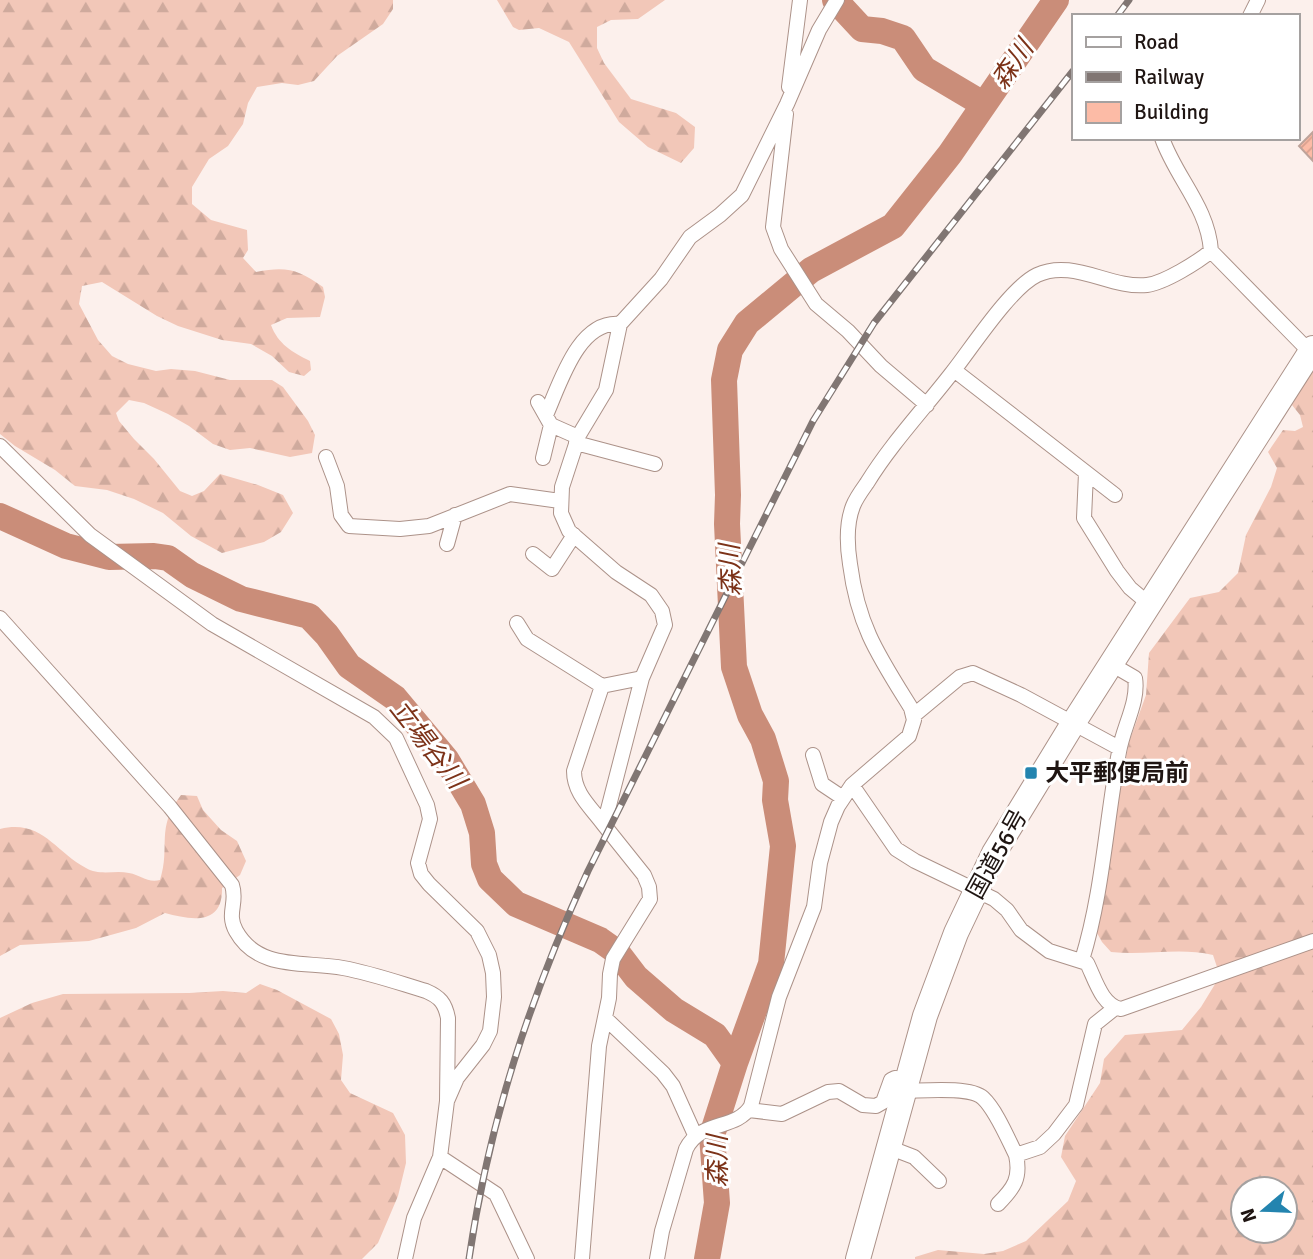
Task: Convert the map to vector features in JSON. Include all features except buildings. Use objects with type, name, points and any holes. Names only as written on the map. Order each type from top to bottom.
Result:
[{"type":"highway","name":"国道56号","points":[[858,1259],[925,1016],[944,964],[994,853],[1072,724],[1311,350]]},
{"type":"street","points":[[800,0],[773,227],[781,249],[825,314],[848,331],[881,366],[927,405]]},
{"type":"street","points":[[604,825],[642,678],[665,625],[662,611],[651,595],[616,572],[565,524],[560,501],[562,487],[577,440],[606,390],[620,324],[661,279],[690,237],[742,195],[819,30],[836,0]]},
{"type":"street","points":[[1163,140],[1167,153],[1210,231],[1212,251],[1311,350]]},
{"type":"street","points":[[657,1259],[662,1231],[686,1149],[695,1135],[740,1118],[749,1110],[779,998],[814,907],[820,863],[829,830],[843,798],[852,785],[909,736],[914,720],[912,708],[869,639],[857,605],[847,547],[853,504],[880,461],[1009,299],[1036,276],[1051,270],[1068,271],[1129,284],[1148,285],[1199,261],[1212,251]]},
{"type":"street","points":[[543,458],[545,414],[580,344],[597,328],[610,323],[620,324]]},
{"type":"street","points":[[954,370],[1115,495]]},
{"type":"street","points":[[545,414],[577,440],[655,464]]},
{"type":"street","points":[[0,446],[90,535],[212,624],[374,717],[396,738],[427,805],[430,819],[418,863],[421,874],[477,931],[489,955],[493,973],[494,997],[490,1031],[483,1045],[457,1079],[447,1101]]},
{"type":"street","points":[[326,457],[337,486],[341,515],[349,526],[429,526],[510,494],[560,501]]},
{"type":"street","points":[[1086,473],[1084,518],[1117,571],[1130,588],[1149,604]]},
{"type":"street","points":[[447,544],[455,515]]},
{"type":"street","points":[[533,554],[552,569],[574,535]]},
{"type":"street","points":[[0,618],[170,807],[232,885],[235,895],[230,912],[232,924],[244,944],[265,958],[277,962],[341,968],[374,975],[438,996],[445,1006],[448,1018],[447,1101],[440,1157],[414,1219],[405,1259]]},
{"type":"street","points":[[517,623],[527,639],[602,686],[642,678]]},
{"type":"street","points":[[1082,960],[1091,930],[1119,748],[1137,690],[1135,678],[1111,664]]},
{"type":"street","points":[[913,716],[960,677],[973,673],[1021,695],[1119,748]]},
{"type":"street","points":[[582,1259],[599,1046],[613,959],[650,900],[644,875],[577,792],[574,782],[574,771],[602,686]]},
{"type":"street","points":[[813,755],[822,784],[843,798]]},
{"type":"street","points":[[852,785],[896,849],[994,899],[1007,910],[1021,930],[1049,951],[1061,957],[1087,963],[1108,1004],[1115,1008],[1121,1009],[1313,941]]},
{"type":"street","points":[[1016,1155],[1040,1147],[1054,1134],[1076,1105],[1095,1024],[1115,1008]]},
{"type":"street","points":[[605,1018],[668,1080],[680,1099],[695,1135]]},
{"type":"street","points":[[749,1110],[776,1115],[788,1113],[828,1092],[839,1091],[863,1105],[876,1106],[883,1102],[891,1080],[895,1077],[905,1085],[981,1096],[987,1102],[1018,1163],[1015,1187],[998,1204]]},
{"type":"street","points":[[888,1147],[914,1157],[939,1181]]},
{"type":"street","points":[[440,1157],[496,1194],[527,1259]]},
{"type":"green space","points":[[0,0],[393,0],[393,9],[383,24],[337,56],[314,81],[298,85],[282,83],[257,87],[248,103],[243,124],[228,146],[209,159],[192,187],[192,204],[211,220],[247,230],[248,250],[243,258],[256,272],[291,270],[323,287],[325,297],[320,317],[287,318],[271,325],[286,347],[310,361],[311,370],[304,376],[289,372],[272,356],[251,344],[222,340],[178,326],[102,282],[82,286],[79,304],[98,340],[112,356],[128,364],[156,371],[195,371],[230,380],[272,380],[283,387],[308,421],[315,435],[312,453],[290,457],[250,448],[230,450],[213,444],[189,426],[144,403],[129,400],[116,413],[119,421],[180,491],[192,496],[204,491],[220,474],[283,495],[293,513],[281,532],[264,542],[222,553],[191,536],[163,513],[134,499],[107,490],[75,486],[0,434]]},
{"type":"green space","points":[[497,0],[665,0],[638,19],[611,20],[597,27],[597,48],[604,63],[631,99],[676,113],[695,127],[694,148],[681,163],[648,147],[619,122],[569,42],[539,28],[519,30],[513,27]]},
{"type":"green space","points":[[1313,367],[1313,1259],[915,1259],[938,1250],[984,1254],[1003,1251],[1026,1241],[1068,1201],[1076,1181],[1061,1157],[1065,1136],[1100,1083],[1104,1059],[1125,1035],[1182,1030],[1201,1007],[1220,976],[1213,955],[1188,952],[1111,952],[1102,942],[1087,915],[1108,857],[1129,742],[1146,695],[1149,653],[1190,598],[1219,592],[1238,573],[1246,535],[1271,487],[1277,468],[1268,452],[1283,430],[1295,431],[1303,427],[1300,415],[1292,405]]},
{"type":"green space","points":[[181,795],[197,796],[203,810],[221,830],[237,841],[246,861],[240,875],[222,888],[217,909],[204,917],[195,918],[165,913],[136,928],[89,941],[20,945],[0,956],[0,829],[27,828],[37,832],[91,870],[124,872],[160,880],[168,818]]},
{"type":"green space","points":[[260,984],[277,990],[331,1019],[339,1034],[343,1055],[341,1080],[350,1093],[393,1113],[405,1135],[406,1163],[398,1196],[378,1243],[362,1259],[0,1259],[0,1018],[32,1003],[63,994],[223,991],[246,993]]},
{"type":"waterway","points":[[835,0],[862,29],[882,31],[903,38],[924,69],[983,104]]},
{"type":"waterway","name":"森川","points":[[707,1259],[717,1203],[712,1135],[771,964],[783,846],[775,800],[776,781],[763,739],[750,715],[734,667],[724,380],[730,350],[747,323],[811,270],[893,226],[950,154],[1056,0]]},
{"type":"waterway","name":"立場谷川","points":[[0,516],[66,546],[109,557],[168,558],[192,575],[241,599],[309,616],[327,635],[349,666],[395,698],[446,759],[473,804],[482,833],[484,864],[490,879],[516,904],[600,940],[617,952],[636,977],[674,1010],[715,1035],[735,1063]]},
{"type":"railway","points":[[1118,14],[1129,0]]},
{"type":"railway","points":[[469,1259],[488,1158],[514,1060],[567,918],[813,421],[874,323],[1072,72]]},
{"type":"place","name":"大平郵便局前","points":[[1031,773]]}]
